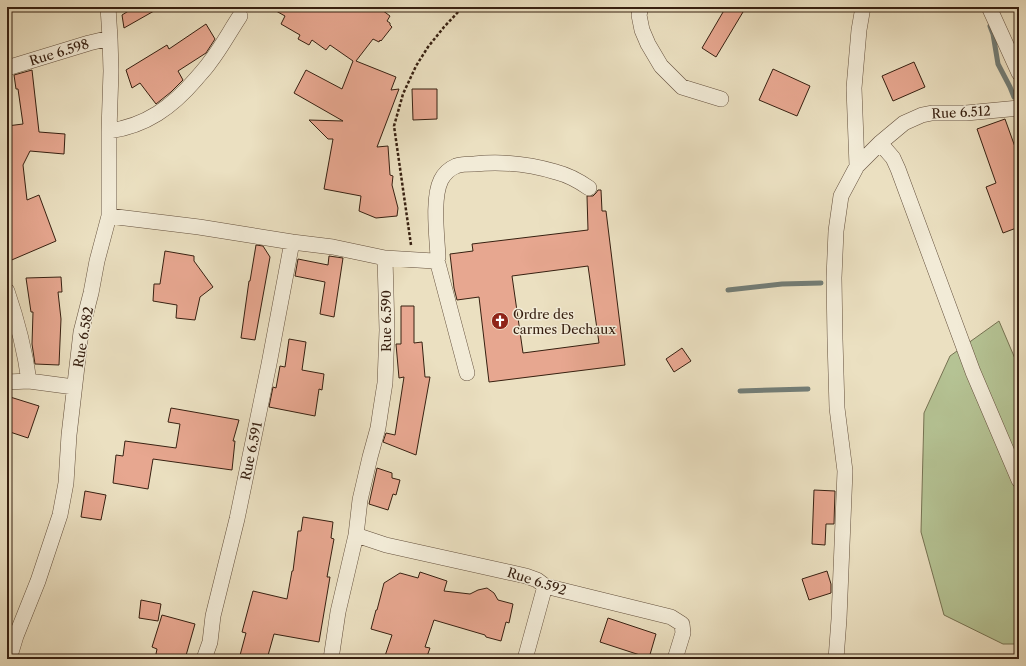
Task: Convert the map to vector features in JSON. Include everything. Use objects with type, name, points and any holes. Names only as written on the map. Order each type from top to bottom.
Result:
[{"type":"street","name":"Rue 6.582","points":[[9,659],[16,636],[38,581],[60,515],[66,483],[69,435],[81,332],[109,216],[110,38],[108,7]]},
{"type":"street","points":[[642,7],[639,15],[642,30],[648,44],[661,66],[682,87],[722,99]]},
{"type":"street","points":[[836,659],[845,471],[837,408],[834,278],[836,231],[841,196],[857,166],[854,88],[862,7]]},
{"type":"street","points":[[989,7],[1019,73]]},
{"type":"street","points":[[109,131],[122,129],[149,119],[174,102],[210,63],[240,16]]},
{"type":"street","name":"Rue 6.598","points":[[7,68],[110,38]]},
{"type":"street","name":"Rue 6.512","points":[[857,166],[880,143],[904,123],[922,115],[932,113],[966,113],[1019,108]]},
{"type":"street","points":[[880,143],[893,158],[898,170],[973,372],[1019,480]]},
{"type":"street","points":[[467,373],[437,260],[437,193],[441,180],[448,170],[458,165],[486,162],[510,163],[536,166],[558,172],[579,181],[589,188]]},
{"type":"street","points":[[109,216],[199,227],[332,247],[385,258],[437,260]]},
{"type":"street","name":"Rue 6.591","points":[[204,659],[210,642],[213,616],[237,519],[269,364],[292,242]]},
{"type":"street","name":"Rue 6.590","points":[[331,659],[338,612],[356,535],[360,500],[378,428],[384,383],[387,330],[385,258]]},
{"type":"street","points":[[7,291],[26,359],[29,381]]},
{"type":"street","points":[[7,382],[29,381],[74,387]]},
{"type":"street","name":"Rue 6.592","points":[[356,535],[386,545],[526,576],[537,580],[545,586],[671,617],[682,624],[683,633],[675,659]]},
{"type":"street","points":[[524,659],[545,586]]},
{"type":"path","points":[[413,260],[394,126],[403,94],[416,66],[428,47],[460,10]]},
{"type":"green space","points":[[999,321],[1019,368],[1019,644],[1003,644],[944,615],[921,532],[924,413],[950,356]]},
{"type":"building","points":[[135,7],[161,7],[124,28],[122,15]]},
{"type":"building","points":[[269,7],[378,7],[390,16],[387,21],[392,27],[381,41],[380,40],[379,42],[373,39],[356,61],[396,77],[391,90],[399,89],[377,147],[388,146],[390,175],[393,176],[392,185],[398,208],[397,216],[376,218],[359,211],[361,196],[324,189],[333,139],[328,139],[309,120],[343,121],[294,93],[306,70],[342,89],[353,61],[330,45],[326,50],[312,40],[309,45],[298,39],[300,35],[281,24],[285,16]]},
{"type":"building","points":[[726,7],[734,7],[743,12],[716,57],[702,48]]},
{"type":"building","points":[[206,24],[215,39],[206,53],[178,71],[183,80],[171,92],[156,104],[140,83],[132,88],[126,70],[167,45],[169,49]]},
{"type":"building","points":[[914,62],[925,87],[893,101],[882,76]]},
{"type":"building","points":[[773,69],[810,86],[797,116],[759,100]]},
{"type":"building","points":[[32,70],[39,132],[65,134],[64,154],[30,151],[23,165],[27,200],[39,195],[56,241],[7,262],[7,126],[23,124],[18,89],[16,89],[14,75]]},
{"type":"building","points":[[412,89],[437,89],[437,119],[413,120]]},
{"type":"building","points":[[1005,119],[1019,158],[1019,227],[1003,233],[986,187],[996,183],[977,129]]},
{"type":"building","name":"Ordre des carmes Dechaux","points":[[598,190],[601,190],[602,211],[606,211],[625,365],[489,382],[479,297],[457,300],[450,254],[473,251],[472,244],[588,230],[587,196],[593,196]],"holes":[[[588,266],[599,343],[523,353],[512,276]]]},
{"type":"building","points":[[256,245],[263,246],[270,257],[255,340],[241,338]]},
{"type":"building","points":[[165,251],[194,256],[194,261],[213,287],[200,297],[195,320],[176,318],[177,305],[153,301],[154,284],[160,284]]},
{"type":"building","points":[[329,256],[343,258],[334,317],[320,314],[325,282],[295,276],[298,259],[328,265]]},
{"type":"building","points":[[61,277],[62,292],[58,292],[61,319],[59,365],[35,364],[32,344],[33,312],[31,312],[26,278]]},
{"type":"building","points":[[401,306],[414,306],[414,343],[422,342],[425,377],[430,377],[416,455],[383,442],[386,433],[395,435],[404,377],[399,378],[396,344],[401,344]]},
{"type":"building","points":[[289,339],[306,342],[302,370],[324,374],[322,390],[319,389],[315,416],[269,407],[273,387],[276,388],[280,366],[285,367]]},
{"type":"building","points":[[682,348],[691,361],[674,372],[666,359]]},
{"type":"building","points":[[7,396],[39,406],[28,438],[7,431]]},
{"type":"building","points":[[171,408],[239,420],[233,441],[235,441],[232,470],[153,459],[148,489],[113,483],[116,455],[123,456],[125,441],[176,448],[180,424],[168,422]]},
{"type":"building","points":[[377,468],[392,473],[392,478],[400,480],[396,495],[393,494],[388,510],[369,504]]},
{"type":"building","points":[[814,490],[835,491],[834,524],[826,524],[825,545],[812,544]]},
{"type":"building","points":[[85,491],[106,495],[101,520],[81,517]]},
{"type":"building","points":[[303,517],[333,522],[331,538],[334,539],[327,577],[330,577],[319,642],[274,634],[267,659],[239,659],[246,633],[242,632],[253,591],[287,599],[293,571],[298,531],[301,531]]},
{"type":"building","points":[[827,571],[831,584],[831,593],[809,600],[802,579]]},
{"type":"building","points":[[420,572],[447,581],[444,591],[470,594],[487,588],[494,593],[498,600],[513,604],[509,623],[506,622],[501,641],[434,620],[425,647],[430,648],[426,659],[384,659],[392,635],[371,629],[384,583],[400,573],[418,578]]},
{"type":"building","points":[[141,600],[161,604],[158,621],[139,618]]},
{"type":"building","points":[[162,615],[195,624],[185,659],[155,659],[157,649],[152,647]]},
{"type":"building","points":[[608,618],[656,634],[649,658],[600,642]]},
{"type":"waterway","points":[[990,26],[993,34],[998,64],[1014,97]]},
{"type":"waterway","points":[[728,290],[782,284],[821,283]]},
{"type":"waterway","points":[[740,391],[808,389]]},
{"type":"place","name":"Ordre des carmes Dechaux","points":[[500,321]]}]
